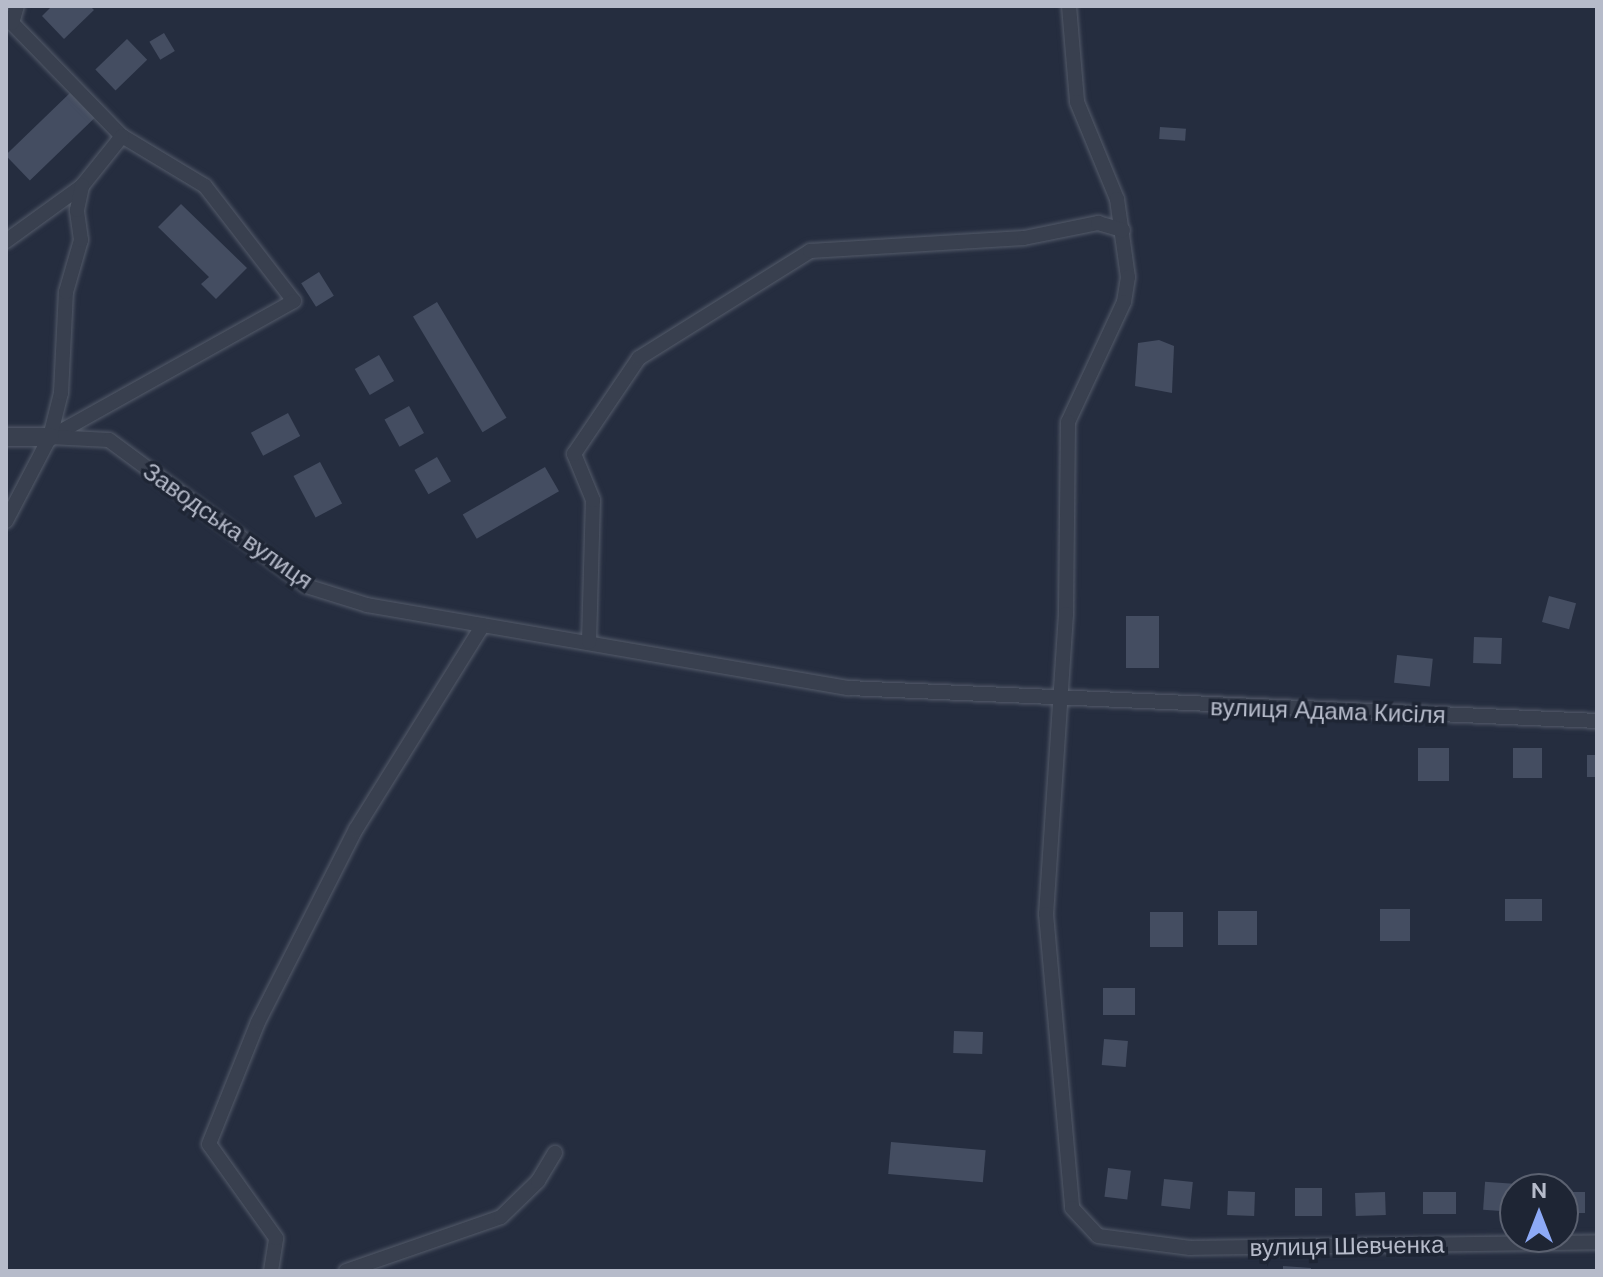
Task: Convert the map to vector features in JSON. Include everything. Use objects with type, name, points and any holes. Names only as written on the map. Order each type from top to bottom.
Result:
[{"type":"street","points":[[6,241],[82,186],[122,136],[9,22],[17,6]]},
{"type":"street","points":[[1059,701],[1068,422],[1124,302],[1128,277],[1117,199],[1077,102],[1069,6]]},
{"type":"street","name":"Заводська вулиця","points":[[50,437],[294,301],[205,186],[122,136]]},
{"type":"street","points":[[6,521],[50,437],[61,393],[66,292],[81,240],[77,210],[82,186]]},
{"type":"street","points":[[594,643],[593,500],[574,454],[639,358],[810,251],[1024,238],[1098,223],[1123,230]]},
{"type":"street","name":"Заводська вулиця","points":[[6,437],[109,440],[306,586],[367,605],[594,643]]},
{"type":"street","points":[[271,1271],[276,1238],[209,1144],[258,1022],[356,829],[483,625]]},
{"type":"street","name":"вулиця Адама Кисіля","points":[[594,643],[848,688],[1059,701],[1597,721]]},
{"type":"street","name":"вулиця Шевченка","points":[[1059,701],[1046,914],[1053,964],[1050,999],[1072,1208],[1098,1236],[1190,1248],[1597,1242]]},
{"type":"street","points":[[346,1271],[501,1217],[538,1181],[555,1153]]},
{"type":"building","points":[[52,6],[90,6],[94,10],[64,39],[42,16]]},
{"type":"building","points":[[164,33],[175,51],[160,60],[149,42]]},
{"type":"building","points":[[127,39],[147,60],[115,90],[95,70]]},
{"type":"building","points":[[71,92],[95,117],[30,180],[6,155]]},
{"type":"building","points":[[1160,127],[1186,129],[1185,141],[1159,139]]},
{"type":"building","points":[[181,204],[247,268],[216,299],[201,284],[209,277],[158,227]]},
{"type":"building","points":[[319,272],[334,296],[316,307],[301,283]]},
{"type":"building","points":[[437,302],[507,418],[483,432],[413,316]]},
{"type":"building","points":[[1159,340],[1174,346],[1172,393],[1135,386],[1138,343]]},
{"type":"building","points":[[379,355],[394,381],[370,395],[355,369]]},
{"type":"building","points":[[409,406],[424,433],[400,447],[385,420]]},
{"type":"building","points":[[288,413],[300,436],[263,456],[251,433]]},
{"type":"building","points":[[437,457],[451,481],[428,494],[414,470]]},
{"type":"building","points":[[320,462],[342,503],[316,518],[294,476]]},
{"type":"building","points":[[545,467],[559,491],[477,539],[463,514]]},
{"type":"building","points":[[1549,596],[1576,603],[1569,629],[1542,622]]},
{"type":"building","points":[[1126,616],[1159,616],[1159,668],[1126,668]]},
{"type":"building","points":[[1474,637],[1502,638],[1501,664],[1473,663]]},
{"type":"building","points":[[1397,655],[1433,659],[1430,687],[1394,683]]},
{"type":"building","points":[[1418,748],[1449,748],[1449,781],[1418,781]]},
{"type":"building","points":[[1513,748],[1542,748],[1542,778],[1513,778]]},
{"type":"building","points":[[1587,755],[1597,755],[1597,777],[1587,777]]},
{"type":"building","points":[[1505,899],[1542,899],[1542,921],[1505,921]]},
{"type":"building","points":[[1380,909],[1410,909],[1410,941],[1380,941]]},
{"type":"building","points":[[1218,911],[1257,911],[1257,945],[1218,945]]},
{"type":"building","points":[[1150,912],[1183,912],[1183,947],[1150,947]]},
{"type":"building","points":[[1103,988],[1135,988],[1135,1015],[1103,1015]]},
{"type":"building","points":[[954,1031],[983,1032],[982,1054],[953,1053]]},
{"type":"building","points":[[1104,1039],[1128,1041],[1126,1067],[1102,1065]]},
{"type":"building","points":[[891,1142],[986,1150],[983,1182],[888,1174]]},
{"type":"building","points":[[1108,1168],[1131,1171],[1127,1200],[1104,1197]]},
{"type":"building","points":[[1164,1179],[1193,1182],[1190,1209],[1161,1206]]},
{"type":"building","points":[[1485,1182],[1499,1183],[1499,1211],[1483,1210]]},
{"type":"building","points":[[1295,1188],[1322,1188],[1322,1216],[1295,1216]]},
{"type":"building","points":[[1228,1191],[1255,1192],[1254,1216],[1227,1215]]},
{"type":"building","points":[[1385,1192],[1386,1215],[1356,1216],[1355,1193]]},
{"type":"building","points":[[1423,1192],[1456,1192],[1456,1214],[1423,1214]]},
{"type":"building","points":[[1579,1192],[1585,1192],[1585,1213],[1579,1213]]},
{"type":"building","points":[[1283,1266],[1311,1268],[1311,1271],[1283,1271]]}]
